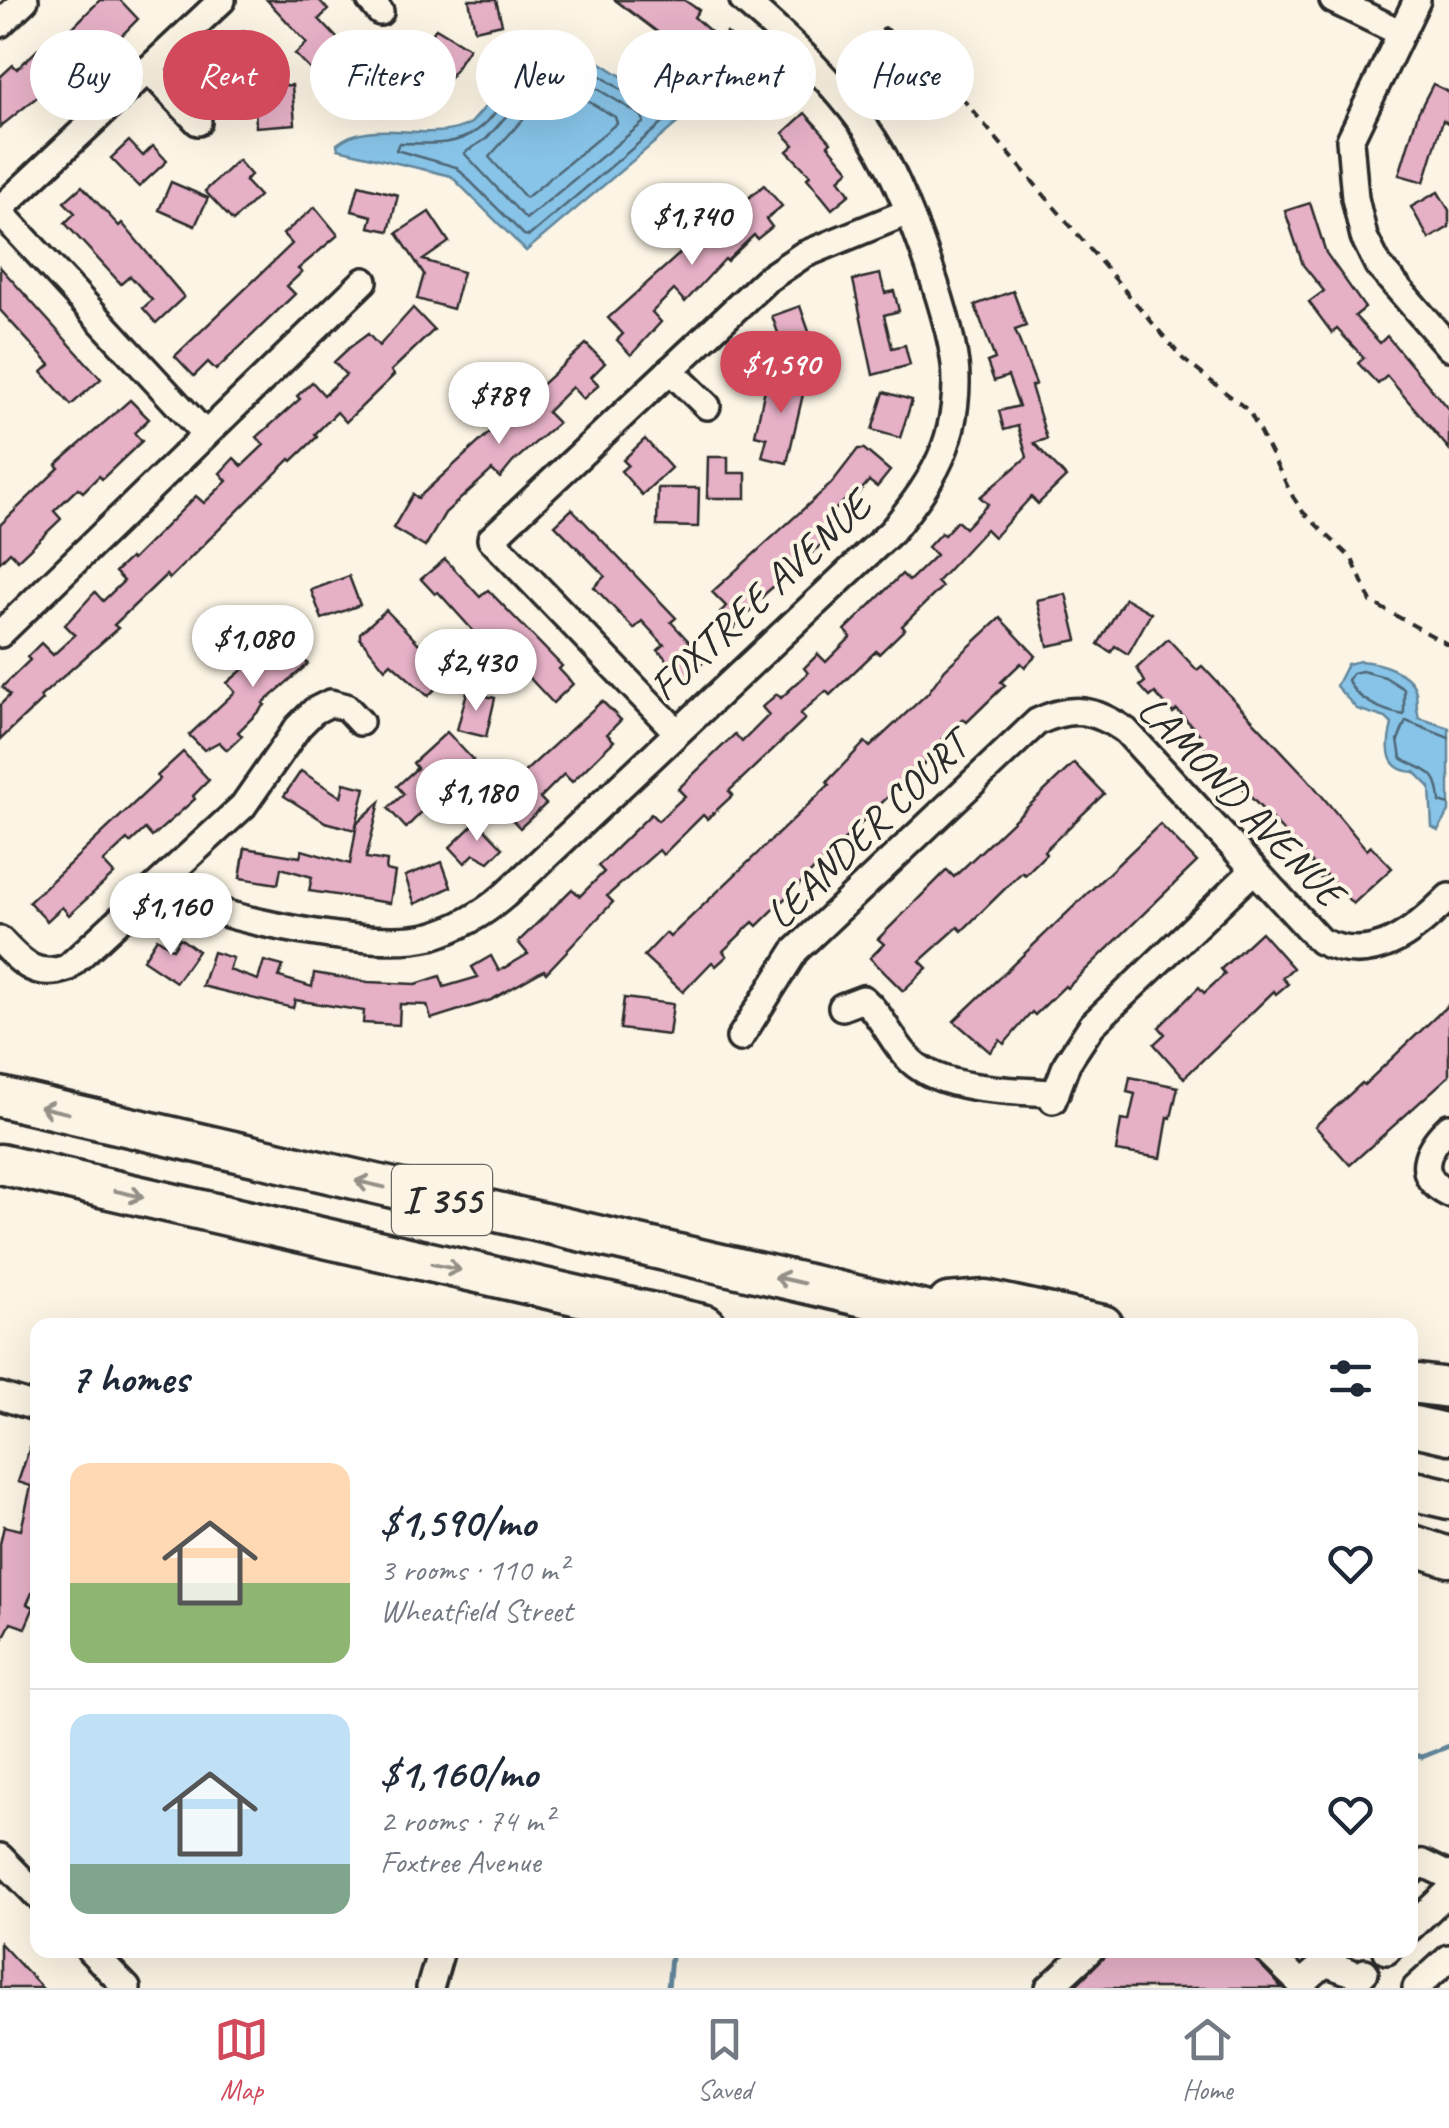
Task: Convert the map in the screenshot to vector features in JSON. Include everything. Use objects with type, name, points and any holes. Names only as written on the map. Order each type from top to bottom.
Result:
[{"type":"highway","name":"I 355","points":[[0,1097],[956,1318]]},
{"type":"highway","name":"I 355","points":[[0,1164],[669,1318]]},
{"type":"highway","points":[[906,1306],[986,1300],[1070,1318]]},
{"type":"highway","points":[[1418,1384],[1449,1388]]},
{"type":"highway","points":[[1418,1427],[1449,1434]]},
{"type":"highway","points":[[1418,1492],[1449,1499]]},
{"type":"highway","points":[[1418,1547],[1449,1558]]},
{"type":"street","points":[[0,24],[25,0]]},
{"type":"street","points":[[205,434],[0,210],[222,0]]},
{"type":"street","name":"FOXTREE AVENUE","points":[[162,884],[191,902],[227,914],[361,938],[426,937],[472,920],[491,907],[892,531],[912,507],[945,449],[954,402],[955,365],[908,212],[875,142],[827,81],[744,0]]},
{"type":"street","points":[[1333,0],[1364,7],[1400,33]]},
{"type":"street","points":[[1416,0],[1350,140],[1355,198],[1364,237],[1378,265],[1449,347]]},
{"type":"street","points":[[148,69],[198,122]]},
{"type":"street","points":[[676,731],[491,539],[784,268],[841,238],[908,212]]},
{"type":"street","points":[[0,634],[364,281]]},
{"type":"street","points":[[670,370],[707,406]]},
{"type":"street","points":[[0,940],[24,965],[52,973],[80,959],[243,806],[314,711],[330,703],[346,707],[360,722]]},
{"type":"street","name":"LAMOND AVENUE","points":[[1077,709],[1093,712],[1126,731],[1302,926],[1337,950],[1380,948],[1398,942],[1449,897]]},
{"type":"street","name":"LEANDER COURT","points":[[740,1038],[796,951],[1037,722],[1077,709]]},
{"type":"street","points":[[842,1007],[863,999],[914,1064],[933,1074],[996,1091],[1055,1096],[1067,1063],[1092,1025],[1253,872]]},
{"type":"street","points":[[1449,1127],[1430,1146],[1424,1161],[1428,1177],[1449,1194]]},
{"type":"street","points":[[0,1396],[30,1405]]},
{"type":"street","points":[[0,1857],[30,1888]]},
{"type":"street","points":[[1418,1866],[1422,1863],[1449,1876]]},
{"type":"street","points":[[1418,1920],[1449,1891]]},
{"type":"street","points":[[98,1958],[127,1988]]},
{"type":"street","points":[[430,1988],[439,1958]]},
{"type":"street","points":[[1049,1988],[1081,1958]]},
{"type":"street","points":[[1274,1958],[1303,1986],[1324,1958]]},
{"type":"street","points":[[1330,1958],[1361,1976],[1365,1972]]},
{"type":"street","points":[[1416,1988],[1449,1958]]},
{"type":"path","points":[[827,81],[884,28],[916,46],[1183,359],[1248,411],[1303,512],[1352,560],[1371,602],[1416,623],[1449,645]]},
{"type":"water","points":[[597,61],[617,73],[617,120],[681,120],[526,251],[451,176],[338,149],[337,144],[368,132],[438,132],[471,123],[476,117],[597,120]]},
{"type":"water","points":[[1360,661],[1385,666],[1409,679],[1416,693],[1419,718],[1449,728],[1449,812],[1438,830],[1432,827],[1430,787],[1415,772],[1398,767],[1390,757],[1392,724],[1386,718],[1357,709],[1336,686],[1347,664]]},
{"type":"building","points":[[100,0],[120,0],[138,19],[127,30],[70,30]]},
{"type":"building","points":[[267,0],[319,0],[328,10],[319,19],[329,30],[310,30],[310,69],[295,54],[307,43]]},
{"type":"building","points":[[469,0],[496,0],[502,24],[475,30]]},
{"type":"building","points":[[615,0],[684,0],[699,10],[694,17],[709,30],[655,30]]},
{"type":"building","points":[[456,40],[469,48],[456,68]]},
{"type":"building","points":[[30,57],[30,103],[0,127],[0,77],[13,65],[17,69]]},
{"type":"building","points":[[1433,84],[1449,92],[1449,124],[1443,120],[1424,182],[1399,175],[1418,113]]},
{"type":"building","points":[[290,85],[295,124],[256,127],[256,120],[290,120]]},
{"type":"building","points":[[797,120],[811,120],[849,170],[839,179],[850,194],[832,209],[807,178],[810,175],[787,151],[794,145],[783,133]]},
{"type":"building","points":[[129,141],[143,156],[153,146],[167,161],[139,187],[111,158]]},
{"type":"building","points":[[238,160],[251,175],[245,181],[259,196],[233,221],[205,191]]},
{"type":"building","points":[[171,182],[208,198],[195,226],[159,210]]},
{"type":"building","points":[[359,185],[398,195],[389,231],[369,227],[372,216],[352,211]]},
{"type":"building","points":[[764,185],[782,206],[766,219],[772,227],[757,239],[754,235],[725,259],[685,302],[674,290],[652,312],[661,322],[631,355],[617,340],[623,334],[608,318],[684,250],[680,246],[706,222],[722,238],[741,220],[733,211]]},
{"type":"building","points":[[82,186],[119,226],[122,223],[184,297],[156,323],[143,308],[152,300],[130,276],[121,284],[65,223],[75,213],[64,202]]},
{"type":"building","points":[[1438,192],[1449,210],[1449,227],[1429,239],[1411,207]]},
{"type":"building","points":[[1310,203],[1326,253],[1365,308],[1355,316],[1380,343],[1387,336],[1449,410],[1449,449],[1387,376],[1378,384],[1358,363],[1364,358],[1337,329],[1332,333],[1309,302],[1324,291],[1303,265],[1285,211]]},
{"type":"building","points":[[315,207],[338,235],[298,269],[302,272],[287,286],[295,294],[216,370],[208,362],[194,376],[175,356],[292,244],[283,234]]},
{"type":"building","points":[[429,212],[449,242],[423,260],[463,272],[453,309],[417,299],[424,274],[397,233]]},
{"type":"building","points":[[0,267],[101,379],[71,405],[42,372],[50,365],[0,310]]},
{"type":"building","points":[[880,274],[885,293],[894,291],[899,311],[884,315],[892,348],[905,345],[910,365],[873,375],[853,280]]},
{"type":"building","points":[[1013,291],[1026,326],[1015,330],[1036,384],[1031,386],[1047,439],[1034,443],[1066,477],[1038,504],[1031,497],[994,537],[986,529],[937,582],[942,587],[902,626],[905,629],[830,695],[826,691],[800,714],[805,719],[729,791],[733,795],[707,819],[703,815],[663,855],[659,850],[607,896],[613,902],[546,973],[544,970],[491,1000],[431,1019],[427,1005],[400,1004],[399,1025],[363,1023],[364,1011],[295,1000],[293,1008],[202,986],[213,952],[233,958],[229,970],[258,980],[264,961],[283,966],[279,977],[312,987],[314,973],[368,982],[416,984],[440,976],[444,987],[478,977],[472,967],[491,956],[499,971],[528,954],[518,942],[572,889],[580,896],[604,872],[598,866],[651,814],[658,821],[685,796],[678,789],[735,734],[742,742],[769,715],[762,707],[777,694],[781,698],[808,673],[804,668],[818,654],[826,662],[851,637],[845,630],[902,574],[909,581],[936,555],[928,547],[941,533],[944,535],[957,521],[965,528],[988,504],[980,497],[1027,457],[1018,426],[1004,430],[999,411],[1019,406],[1008,376],[994,381],[987,362],[995,359],[975,305]]},
{"type":"building","points":[[800,306],[813,343],[785,353],[772,316]]},
{"type":"building","points":[[413,308],[434,330],[391,371],[394,375],[346,422],[337,412],[315,434],[317,437],[169,579],[166,575],[114,625],[118,628],[40,697],[42,700],[0,740],[0,705],[10,695],[2,687],[30,660],[27,657],[41,643],[53,655],[75,635],[65,625],[95,592],[103,601],[124,581],[115,572],[196,496],[204,503],[227,481],[220,473],[234,458],[242,466],[264,445],[257,437],[300,399],[297,396],[312,382],[324,395],[346,375],[334,362],[368,334],[379,346]]},
{"type":"building","points":[[586,344],[605,363],[591,377],[599,385],[583,399],[572,387],[547,412],[558,423],[500,478],[492,470],[445,513],[425,547],[393,528],[413,494],[418,498]]},
{"type":"building","points":[[786,372],[807,377],[787,463],[762,457],[767,438],[755,435],[766,384],[782,388]]},
{"type":"building","points":[[884,392],[912,400],[900,438],[872,430]]},
{"type":"building","points":[[130,400],[149,419],[134,433],[142,441],[102,479],[99,476],[83,492],[78,488],[54,511],[61,519],[18,560],[10,552],[0,562],[0,525],[59,468],[56,465]]},
{"type":"building","points":[[645,439],[671,468],[642,495],[621,471],[628,465],[623,460]]},
{"type":"building","points":[[858,449],[864,449],[890,471],[877,487],[869,481],[826,518],[838,530],[766,593],[734,628],[720,613],[726,606],[712,592],[831,484]]},
{"type":"building","points":[[708,457],[728,457],[728,473],[746,473],[746,498],[707,498]]},
{"type":"building","points":[[658,488],[699,488],[698,527],[657,526]]},
{"type":"building","points":[[572,509],[676,618],[671,622],[706,660],[685,679],[658,650],[664,645],[642,621],[634,629],[594,587],[605,576],[555,525]]},
{"type":"building","points":[[445,559],[480,597],[488,590],[562,666],[559,669],[573,684],[553,703],[512,659],[505,666],[438,592],[435,594],[421,579]]},
{"type":"building","points":[[349,576],[360,605],[322,619],[311,590]]},
{"type":"building","points":[[1066,594],[1077,640],[1048,646],[1037,600]]},
{"type":"building","points":[[1125,598],[1151,613],[1128,654],[1115,646],[1111,652],[1098,644]]},
{"type":"building","points":[[386,610],[425,650],[432,644],[456,669],[428,696],[391,663],[385,669],[360,638],[360,633]]},
{"type":"building","points":[[1000,618],[1036,656],[1025,667],[1021,663],[1001,682],[1005,685],[967,722],[963,719],[942,739],[947,744],[905,780],[757,926],[753,922],[723,951],[727,956],[716,966],[712,962],[683,992],[644,956],[666,933],[670,937],[829,785],[827,782],[865,742],[870,747],[928,693],[945,669]]},
{"type":"building","points":[[293,627],[298,627],[310,640],[297,652],[308,664],[263,703],[238,732],[242,736],[227,750],[219,742],[204,750],[189,735],[235,692],[227,683]]},
{"type":"building","points":[[1168,639],[1197,670],[1202,666],[1307,778],[1367,850],[1371,846],[1392,868],[1353,904],[1325,874],[1320,878],[1310,867],[1313,864],[1200,744],[1204,739],[1177,710],[1173,713],[1155,693],[1150,697],[1140,686],[1145,682],[1137,668]]},
{"type":"building","points":[[467,692],[495,698],[486,737],[457,730]]},
{"type":"building","points":[[602,701],[621,720],[607,734],[614,741],[572,782],[564,774],[540,798],[546,804],[520,828],[494,800]]},
{"type":"building","points":[[447,732],[473,760],[406,828],[388,808],[404,794],[397,786],[417,768],[413,763]]},
{"type":"building","points":[[183,752],[209,780],[193,796],[195,799],[152,837],[145,829],[130,843],[127,840],[103,862],[114,874],[69,915],[62,907],[47,921],[29,902],[160,779],[157,776]]},
{"type":"building","points":[[1074,763],[1104,794],[1044,851],[1046,854],[1025,875],[1022,872],[962,931],[958,927],[920,961],[927,968],[903,991],[870,958],[884,944],[878,939],[947,870],[954,877]]},
{"type":"building","points":[[301,771],[341,797],[344,783],[365,788],[355,830],[325,822],[284,796]]},
{"type":"building","points":[[380,802],[366,858],[387,861],[386,870],[395,872],[390,903],[309,891],[312,877],[281,868],[278,884],[240,878],[245,848],[300,857],[302,850],[350,864],[357,823]]},
{"type":"building","points":[[477,821],[503,848],[489,862],[474,854],[465,863],[450,847]]},
{"type":"building","points":[[1160,824],[1197,862],[1067,988],[1035,1015],[1032,1012],[1004,1044],[1000,1040],[990,1052],[954,1021]]},
{"type":"building","points":[[442,862],[451,887],[415,904],[405,876]]},
{"type":"building","points":[[1261,932],[1293,968],[1282,978],[1288,984],[1276,994],[1274,991],[1184,1078],[1154,1044],[1165,1034],[1159,1027],[1199,987],[1204,993],[1225,974],[1221,969]]},
{"type":"building","points":[[157,938],[173,949],[180,938],[198,951],[176,982],[143,960]]},
{"type":"building","points":[[624,998],[673,1004],[669,1035],[620,1029]]},
{"type":"building","points":[[1449,1004],[1449,1076],[1350,1165],[1315,1126]]},
{"type":"building","points":[[1130,1077],[1178,1087],[1161,1158],[1116,1151],[1121,1120],[1129,1121],[1135,1094],[1127,1092]]},
{"type":"building","points":[[30,1447],[30,1486],[18,1482]]},
{"type":"building","points":[[30,1490],[30,1616],[25,1628],[11,1623],[0,1644],[0,1544],[4,1526],[21,1530]]},
{"type":"building","points":[[0,1943],[42,1988],[0,1988]]},
{"type":"building","points":[[1103,1958],[1255,1958],[1282,1988],[1073,1988]]},
{"type":"waterway","points":[[1418,1756],[1449,1746]]},
{"type":"waterway","points":[[668,1988],[671,1958]]}]
